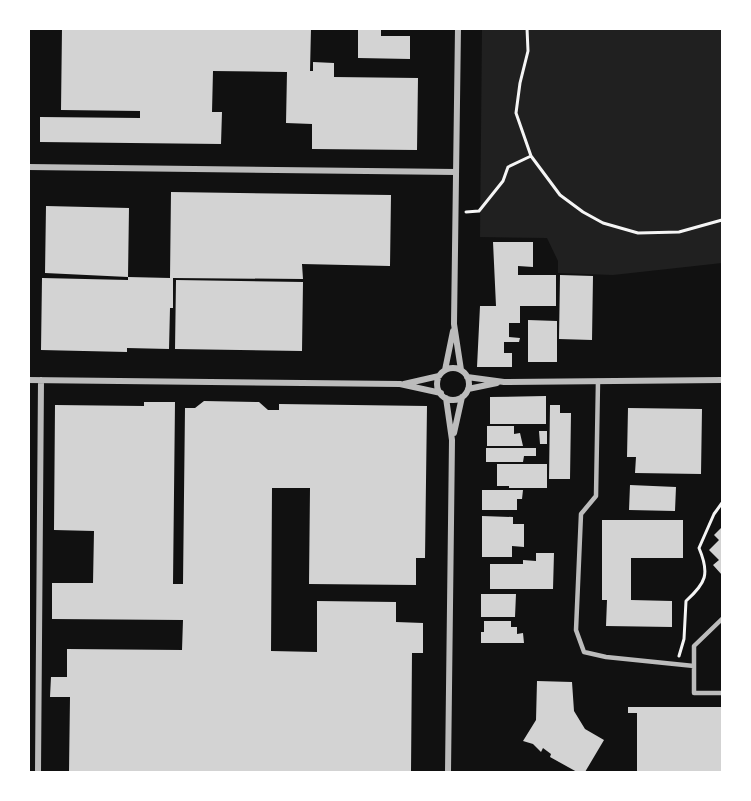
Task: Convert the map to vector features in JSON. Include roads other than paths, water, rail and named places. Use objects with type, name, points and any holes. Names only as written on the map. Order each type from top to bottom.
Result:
[{"type":"street","points":[[452,440],[462,397],[468,389],[467,377],[461,370],[454,324],[458,28]]},
{"type":"street","points":[[28,167],[456,172]]},
{"type":"street","points":[[445,370],[454,324]]},
{"type":"street","points":[[448,772],[452,440],[443,395],[437,385],[439,376],[445,370],[453,368],[461,370]]},
{"type":"street","points":[[28,380],[400,384],[439,376]]},
{"type":"street","points":[[467,377],[504,382],[723,380]]},
{"type":"street","points":[[38,772],[41,380]]},
{"type":"street","points":[[468,389],[504,382]]},
{"type":"street","points":[[400,384],[454,399],[462,397]]},
{"type":"lane","points":[[598,381],[596,496],[581,514],[576,630],[584,652],[606,657],[694,666]]},
{"type":"lane","points":[[723,619],[694,646],[694,693],[723,693]]}]
